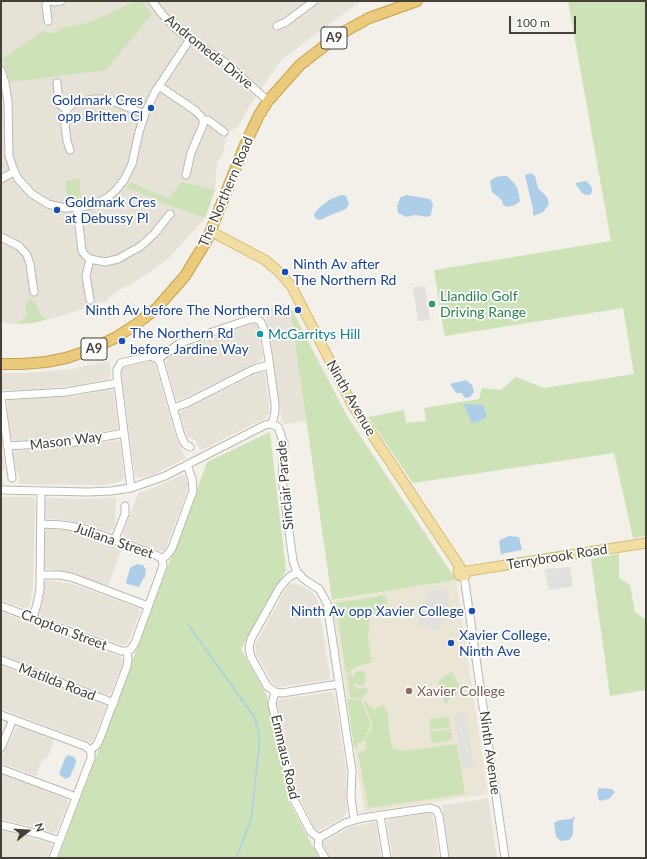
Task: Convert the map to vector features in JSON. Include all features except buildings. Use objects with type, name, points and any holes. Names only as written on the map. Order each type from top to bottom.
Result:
[{"type":"highway","name":"The Northern Road","points":[[1,364],[37,363],[66,358],[97,347],[126,331],[156,309],[192,266],[212,232],[237,164],[259,115],[268,100],[300,65],[340,34],[369,18],[417,1]]},
{"type":"main road","name":"Ninth Avenue","points":[[212,232],[265,260],[279,272],[292,287],[353,406],[464,571]]},
{"type":"main road","name":"Terrybrook Road","points":[[464,571],[646,543]]},
{"type":"street","points":[[48,21],[46,5],[49,1],[61,1]]},
{"type":"street","name":"Andromeda Drive","points":[[152,1],[170,24],[231,67],[268,100]]},
{"type":"street","points":[[277,26],[286,22],[314,1]]},
{"type":"street","points":[[1,70],[8,106],[9,150],[14,172],[24,187],[40,200],[57,207],[77,208],[92,205],[103,200],[114,192],[124,180],[132,164],[137,138],[144,114],[159,86],[190,39]]},
{"type":"street","points":[[57,83],[60,104],[67,110]]},
{"type":"street","points":[[159,86],[196,110],[204,120],[210,122],[224,132]]},
{"type":"street","points":[[70,150],[64,121],[67,110],[71,105],[78,101],[100,99],[112,101],[144,114]]},
{"type":"street","points":[[186,175],[193,147],[204,120]]},
{"type":"street","points":[[1,180],[14,172]]},
{"type":"street","points":[[77,208],[81,249],[83,254],[90,259],[108,262],[129,254],[151,236],[170,214]]},
{"type":"street","points":[[1,236],[19,246],[27,255],[30,264],[34,292]]},
{"type":"street","points":[[90,259],[86,276],[90,300]]},
{"type":"street","points":[[158,359],[180,343],[255,319],[260,321],[264,327],[275,407],[272,424]]},
{"type":"street","points":[[131,488],[118,383],[117,370],[121,363],[150,356],[158,359],[181,436],[185,444],[190,447]]},
{"type":"street","points":[[173,408],[187,403],[254,369],[269,365]]},
{"type":"street","points":[[12,478],[1,397],[66,392],[118,383]]},
{"type":"street","name":"Sinclair Parade","points":[[1,490],[101,492],[131,488],[155,481],[265,425],[272,424],[278,427],[284,444],[282,479],[293,561],[297,572]]},
{"type":"street","name":"Mason Way","points":[[7,446],[77,442],[124,433]]},
{"type":"street","points":[[90,750],[99,742],[128,666],[127,651],[131,649],[135,642],[163,566],[162,559],[172,548],[193,491],[192,479],[186,465]]},
{"type":"street","points":[[33,618],[39,597],[41,491]]},
{"type":"street","points":[[116,539],[125,514],[125,506]]},
{"type":"street","name":"Juliana Street","points":[[41,524],[82,528],[116,539],[156,555],[162,559]]},
{"type":"street","name":"Ninth Avenue","points":[[464,571],[505,858]]},
{"type":"street","points":[[339,684],[282,693],[275,692],[267,686],[253,661],[250,653],[251,639],[280,587],[288,578],[297,572],[305,580],[319,589],[325,597],[328,610],[352,771],[351,798],[354,820]]},
{"type":"street","points":[[40,575],[59,575],[71,577],[148,606]]},
{"type":"street","name":"Cropton Street","points":[[1,606],[121,651],[127,651]]},
{"type":"street","name":"Matilda Road","points":[[1,660],[114,703]]},
{"type":"street","name":"Emmaus Road","points":[[275,692],[272,704],[293,798],[310,832],[319,838]]},
{"type":"street","points":[[1,715],[85,746],[90,750],[91,758],[53,858]]},
{"type":"street","points":[[1,748],[13,719]]},
{"type":"street","points":[[1,769],[76,797]]},
{"type":"street","points":[[324,858],[318,846],[319,838],[340,825],[354,820],[428,808],[434,809],[439,816],[445,858]]},
{"type":"street","points":[[380,815],[387,858]]},
{"type":"street","points":[[1,824],[60,841]]},
{"type":"shaded area","points":[[1,1],[361,1],[281,60],[249,107],[238,127],[230,131],[225,140],[224,151],[217,163],[215,190],[205,218],[169,258],[138,280],[114,293],[106,301],[61,316],[49,319],[42,317],[34,300],[29,299],[25,304],[27,317],[15,324],[1,322]]},
{"type":"shaded area","points":[[425,286],[430,320],[418,321],[413,287]]},
{"type":"shaded area","points":[[290,306],[307,421],[285,424],[282,422],[265,308]]},
{"type":"shaded area","points":[[252,324],[256,324],[258,328],[263,357],[260,361],[184,398],[179,400],[176,399],[166,363],[167,359],[182,348]]},
{"type":"shaded area","points":[[109,361],[111,375],[109,379],[76,385],[28,390],[1,390],[1,373],[25,373],[72,369]]},
{"type":"shaded area","points":[[150,361],[155,365],[176,438],[186,458],[155,474],[138,478],[135,476],[121,372],[125,367]]},
{"type":"shaded area","points":[[262,371],[265,373],[269,406],[269,413],[266,418],[201,450],[195,440],[187,437],[180,414],[182,411]]},
{"type":"shaded area","points":[[110,389],[113,391],[118,426],[116,429],[72,437],[14,441],[11,438],[7,403],[9,400],[76,396]]},
{"type":"shaded area","points":[[117,440],[120,442],[124,478],[122,481],[104,485],[20,484],[19,475],[15,469],[13,454],[15,451],[83,446]]},
{"type":"shaded area","points":[[1,441],[5,468],[2,472],[3,483],[1,483]]},
{"type":"shaded area","points":[[182,475],[186,476],[188,484],[187,492],[165,550],[161,551],[124,538],[123,534],[138,493],[161,485]]},
{"type":"shaded area","points":[[1,497],[32,497],[35,500],[33,589],[29,608],[26,609],[1,600]]},
{"type":"shaded area","points":[[116,497],[115,524],[113,530],[109,532],[84,523],[48,519],[45,516],[45,500],[48,498],[96,499]]},
{"type":"shaded area","points":[[47,529],[66,530],[84,534],[122,548],[108,586],[69,572],[47,569],[44,567],[45,532]]},
{"type":"shaded area","points":[[570,567],[573,586],[549,590],[544,569]]},
{"type":"shaded area","points":[[47,580],[70,583],[139,608],[140,612],[128,643],[126,645],[122,645],[41,615],[39,611],[43,596],[44,583]]},
{"type":"shaded area","name":"Xavier College","points":[[456,580],[488,794],[364,812],[332,601]]},
{"type":"shaded area","points":[[294,583],[312,592],[318,601],[330,676],[328,680],[278,687],[272,682],[257,656],[255,645],[285,590],[289,585]]},
{"type":"shaded area","points":[[448,588],[449,603],[439,630],[418,626],[420,613],[426,603],[425,592]]},
{"type":"shaded area","points":[[1,612],[121,657],[123,660],[122,666],[111,693],[108,695],[1,655]]},
{"type":"shaded area","points":[[1,666],[104,705],[106,708],[93,741],[89,742],[1,709]]},
{"type":"shaded area","points":[[332,692],[335,696],[346,771],[347,812],[345,816],[318,831],[314,828],[297,794],[277,703],[281,699]]},
{"type":"shaded area","points":[[466,712],[474,766],[462,768],[454,714]]},
{"type":"shaded area","points":[[19,727],[54,740],[47,759],[43,758],[36,776],[1,763],[1,758],[16,728]]},
{"type":"shaded area","points":[[1,774],[67,799],[68,803],[57,832],[54,833],[1,819]]},
{"type":"shaded area","points":[[488,798],[497,858],[450,858],[442,805]]},
{"type":"shaded area","points":[[428,813],[431,814],[433,818],[439,858],[393,858],[387,822],[389,819]]},
{"type":"shaded area","points":[[374,822],[376,824],[381,858],[330,858],[323,845],[323,842],[350,827]]},
{"type":"shaded area","points":[[1,830],[50,843],[52,846],[47,858],[1,858]]},
{"type":"green space","points":[[136,1],[143,1],[152,14],[106,70],[10,82],[3,59],[44,30],[45,33],[53,33],[58,32],[58,29],[90,22]]},
{"type":"green space","points":[[568,1],[646,1],[646,536],[633,538],[614,453],[413,483],[368,417],[404,410],[406,423],[426,421],[424,408],[479,399],[482,388],[501,390],[516,377],[544,388],[634,374],[623,308],[445,336],[444,333],[434,270],[611,241]]},
{"type":"green space","points":[[79,178],[82,201],[68,202],[65,182]]},
{"type":"green space","points":[[130,182],[169,199],[181,182],[215,190],[205,218],[166,204],[126,187]]},
{"type":"green space","points":[[29,299],[34,300],[42,317],[49,319],[34,323],[15,324],[27,317],[25,304]]},
{"type":"green space","points":[[290,306],[347,416],[456,580],[332,600]]},
{"type":"green space","points":[[270,432],[286,570],[241,649],[267,696],[289,802],[319,858],[58,858],[207,462]]},
{"type":"green space","points":[[619,554],[619,578],[630,585],[635,612],[646,620],[646,690],[610,696],[591,559]]},
{"type":"green space","points":[[386,595],[388,609],[382,610],[379,614],[370,614],[368,639],[372,662],[358,666],[346,674],[336,603]]},
{"type":"green space","points":[[358,671],[364,672],[366,681],[360,686],[355,683],[353,685],[358,689],[366,687],[368,690],[361,699],[350,697],[347,676],[352,672],[351,677],[354,677],[355,673]]},
{"type":"green space","points":[[451,672],[459,686],[458,692],[454,697],[448,700],[447,705],[441,696],[438,683]]},
{"type":"green space","points":[[347,699],[361,700],[370,722],[370,726],[363,742],[358,743],[358,747],[354,748]]},
{"type":"green space","points":[[363,701],[366,701],[368,705],[374,709],[384,705],[389,716],[389,732],[393,749],[404,751],[457,744],[465,794],[368,808],[358,753],[366,750],[365,738],[372,729],[372,723]]},
{"type":"green space","points":[[449,717],[450,727],[430,730],[429,719]]},
{"type":"green space","points":[[451,729],[452,740],[432,743],[430,732]]},
{"type":"water","points":[[531,173],[535,176],[538,188],[547,197],[549,204],[543,212],[533,216],[533,209],[525,175]]},
{"type":"water","points":[[507,176],[515,184],[518,190],[520,201],[515,205],[508,207],[503,205],[502,200],[492,192],[490,181],[496,177]]},
{"type":"water","points":[[586,181],[592,188],[590,195],[585,195],[582,193],[575,183]]},
{"type":"water","points":[[341,195],[346,196],[348,201],[349,204],[346,209],[323,219],[319,220],[315,218],[314,214],[318,209],[329,200]]},
{"type":"water","points":[[407,195],[430,199],[433,204],[431,215],[427,217],[415,215],[407,217],[398,213],[397,206],[401,197]]},
{"type":"water","points":[[466,380],[472,385],[474,392],[470,397],[466,398],[462,393],[456,393],[450,384]]},
{"type":"water","points":[[464,404],[483,405],[487,416],[486,418],[474,423],[471,422]]},
{"type":"water","points":[[509,536],[519,537],[522,550],[501,555],[499,542],[500,540]]},
{"type":"water","points":[[137,564],[143,565],[146,569],[145,577],[139,587],[127,584],[126,582],[130,568]]},
{"type":"water","points":[[68,755],[74,757],[76,763],[70,777],[65,779],[59,774],[65,758]]},
{"type":"water","points":[[599,788],[612,789],[615,792],[609,799],[599,801],[597,793]]},
{"type":"water","points":[[575,816],[573,823],[573,835],[569,840],[561,841],[556,837],[554,823],[560,820],[571,819]]},
{"type":"waterway","points":[[187,623],[255,718],[259,733],[259,747],[251,820],[236,858]]},
{"type":"place","name":"Goldmark Cres opp Britten Cl","points":[[151,108]]},
{"type":"place","name":"Goldmark Cres at Debussy Pl","points":[[57,210]]},
{"type":"place","name":"Ninth Av after The Northern Rd","points":[[285,272]]},
{"type":"place","name":"Llandilo Golf Driving Range","points":[[432,304]]},
{"type":"place","name":"Ninth Av before The Northern Rd","points":[[298,310]]},
{"type":"place","name":"McGarritys Hill","points":[[260,334]]},
{"type":"place","name":"The Northern Rd before Jardine Way","points":[[122,341]]},
{"type":"place","name":"Ninth Av opp Xavier College","points":[[472,611]]},
{"type":"place","name":"Xavier College, Ninth Ave","points":[[451,643]]},
{"type":"place","name":"Xavier College","points":[[409,691]]}]
